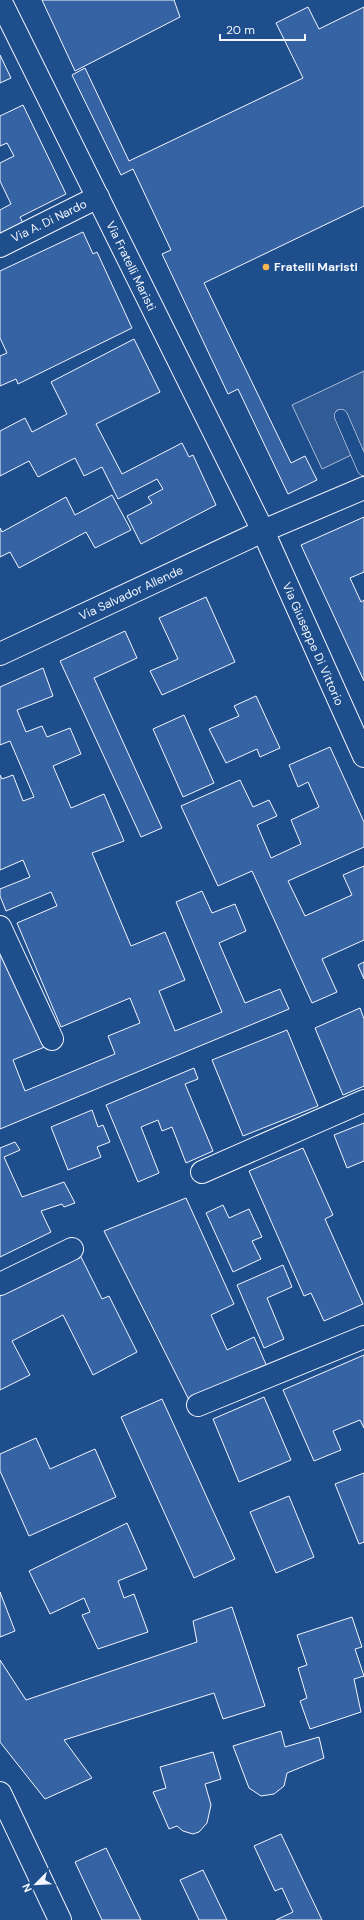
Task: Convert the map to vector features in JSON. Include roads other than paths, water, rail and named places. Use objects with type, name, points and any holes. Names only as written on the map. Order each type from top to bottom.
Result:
[{"type":"street","name":"Via Fratelli Maristi","points":[[0,0],[263,531]]},
{"type":"street","name":"Via A. Di Nardo","points":[[0,246],[98,197]]},
{"type":"street","name":"Via Salvador Allende","points":[[0,654],[263,531],[364,488]]},
{"type":"street","name":"Via Giuseppe Di Vittorio","points":[[263,531],[364,756]]},
{"type":"street","points":[[0,927],[52,1039]]},
{"type":"street","points":[[202,1172],[364,1100]]},
{"type":"street","points":[[0,1284],[72,1249]]},
{"type":"street","points":[[198,1405],[364,1337]]},
{"type":"street","points":[[0,1793],[60,1920]]},
{"type":"lane","points":[[341,416],[364,469]]},
{"type":"place","name":"Fratelli Maristi","points":[[266,267]]}]
